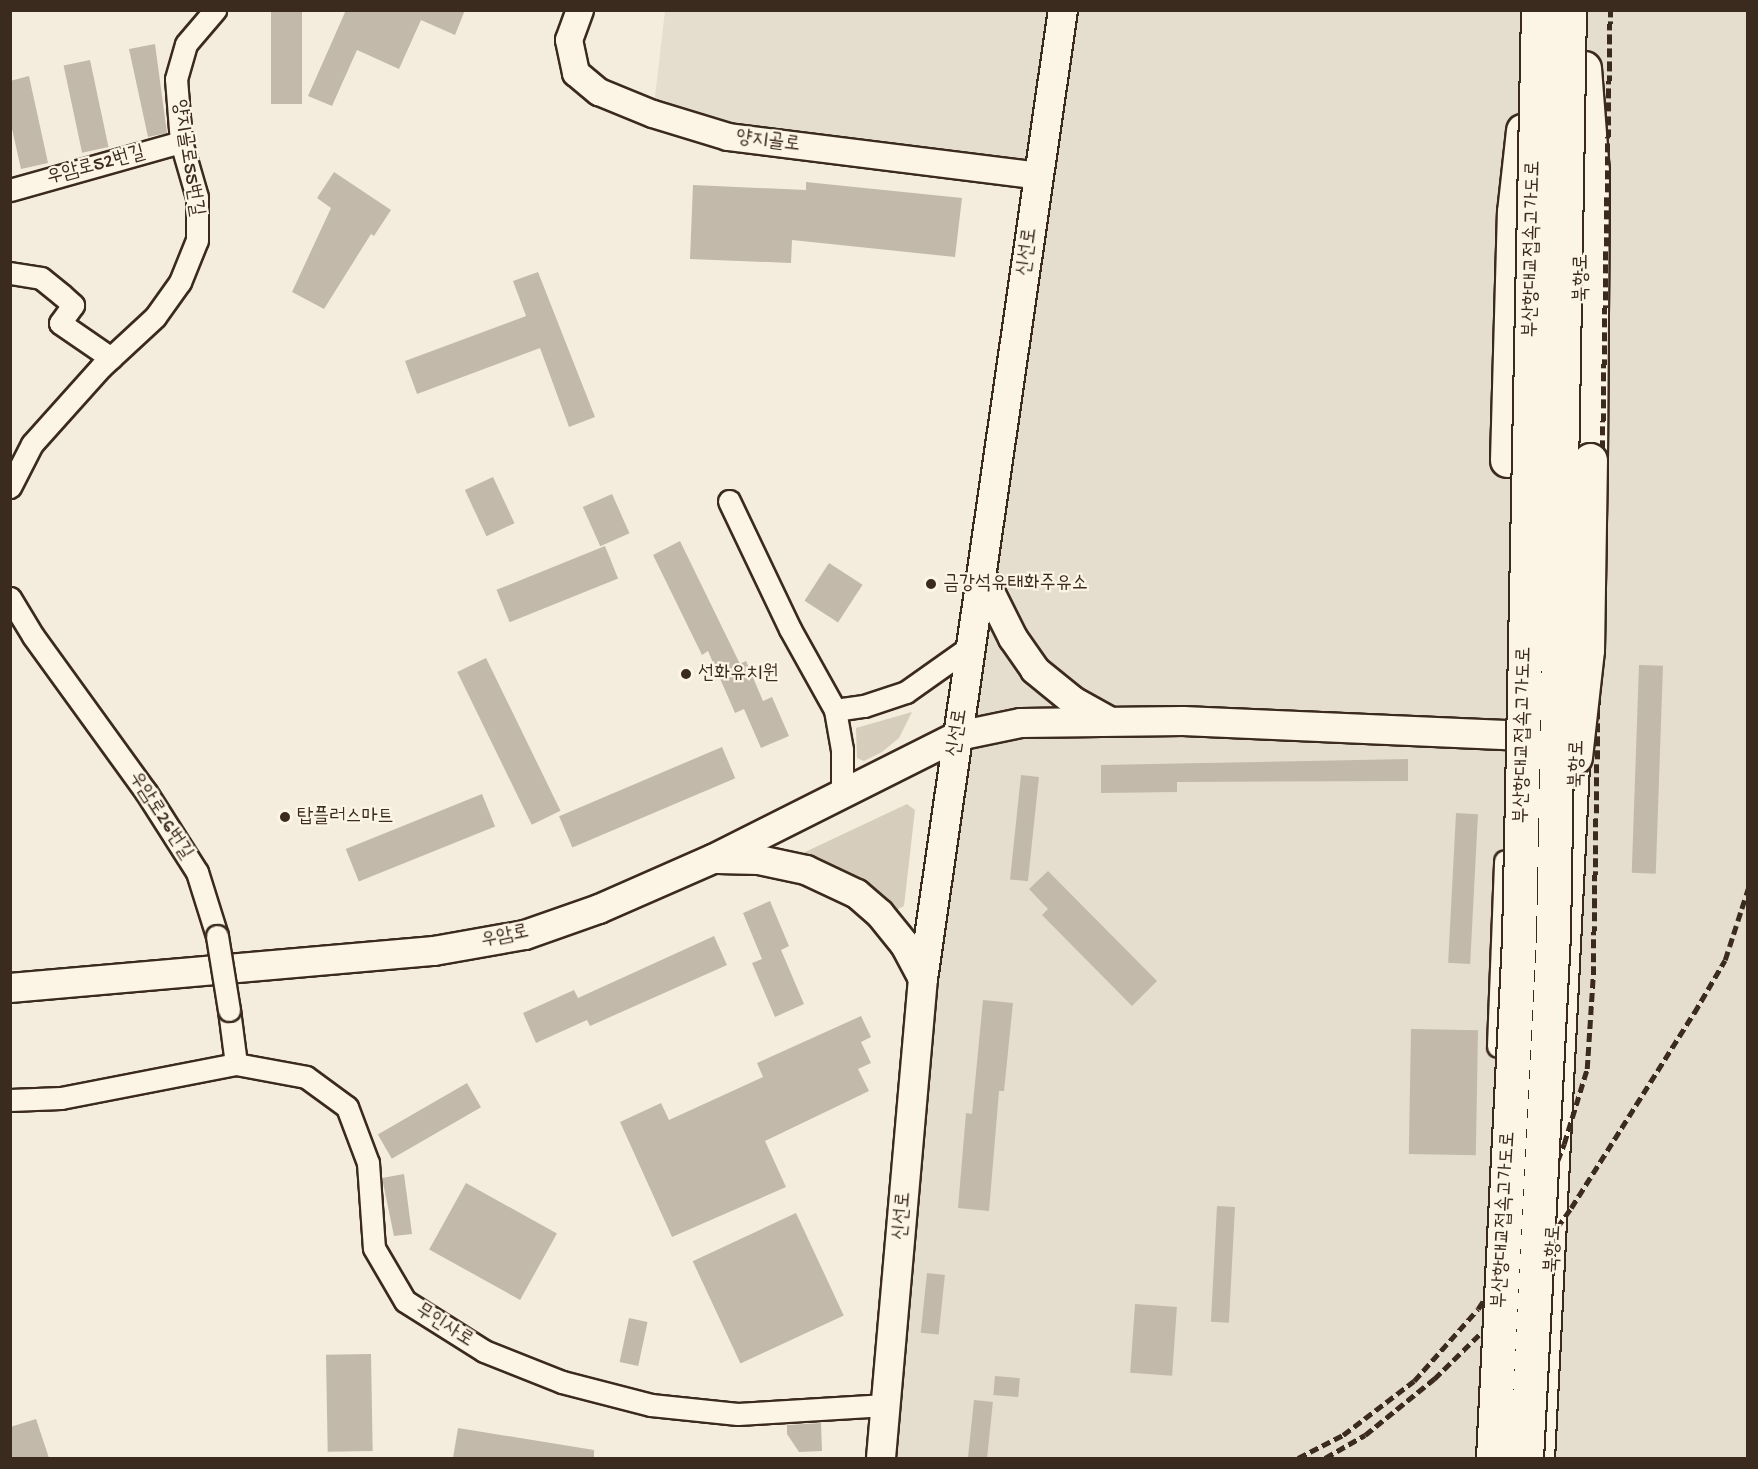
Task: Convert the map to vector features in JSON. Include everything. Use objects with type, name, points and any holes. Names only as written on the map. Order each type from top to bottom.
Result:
[{"type":"highway","name":"부산항대교접속고가도로","points":[[1493,1458],[1520,940],[1538,10]]},
{"type":"highway","name":"부산항대교접속고가도로","points":[[1526,1458],[1553,934],[1569,10]]},
{"type":"highway","points":[[1553,934],[1587,651],[1592,171],[1584,68]]},
{"type":"highway","points":[[1520,940],[1501,769],[1514,212],[1531,69]]},
{"type":"main road","name":"신선로","points":[[881,1458],[923,978],[1063,10]]},
{"type":"main road","points":[[982,578],[1013,638],[1035,670],[1073,702],[1107,720]]},
{"type":"main road","name":"우암로","points":[[10,988],[434,951],[525,935],[599,909],[713,859],[958,736],[1021,723],[1107,720],[1579,738]]},
{"type":"main road","points":[[713,859],[759,860],[806,870],[857,894],[880,914],[905,945],[923,978]]},
{"type":"street","name":"양지골로55번길","points":[[10,487],[33,444],[111,358],[155,317],[180,282],[197,240],[198,198],[181,142],[176,79],[186,44],[215,10]]},
{"type":"street","name":"양지골로","points":[[580,10],[569,40],[576,74],[599,92],[653,114],[728,137],[1039,176]]},
{"type":"street","name":"북항로","points":[[1543,1458],[1579,738],[1584,68]]},
{"type":"street","points":[[1502,1458],[1489,1260],[1531,69]]},
{"type":"street","name":"우암로52번길","points":[[10,190],[181,142]]},
{"type":"street","points":[[10,273],[40,278],[73,305],[60,323],[111,358]]},
{"type":"street","points":[[729,501],[790,629],[835,710],[842,749],[842,794]]},
{"type":"street","name":"우암로26번길","points":[[10,598],[33,636],[146,792],[197,872],[217,936],[236,1064]]},
{"type":"street","points":[[835,710],[864,706],[906,692],[971,646]]},
{"type":"street","name":"무인사로","points":[[12,1105],[61,1098],[236,1064],[306,1077],[347,1107],[368,1163],[374,1248],[405,1301],[484,1351],[562,1382],[651,1405],[738,1414],[886,1405]]},
{"type":"shaded area","points":[[665,11],[1747,11],[1747,1458],[881,1458],[923,979],[1038,177],[653,114]]},
{"type":"shaded area","points":[[912,712],[899,738],[882,752],[864,761],[857,758],[856,728]]},
{"type":"shaded area","points":[[907,804],[915,810],[904,906],[896,910],[847,873],[804,859],[803,853]]},
{"type":"building","points":[[271,10],[302,10],[302,104],[271,104]]},
{"type":"building","points":[[346,10],[465,10],[455,35],[421,20],[399,69],[357,50],[332,106],[308,96]]},
{"type":"building","points":[[155,44],[167,133],[148,137],[129,49]]},
{"type":"building","points":[[90,60],[109,147],[82,153],[64,66]]},
{"type":"building","points":[[29,76],[48,163],[21,169],[10,120],[10,81]]},
{"type":"building","points":[[334,172],[391,210],[374,236],[371,234],[324,309],[292,292],[331,208],[317,198]]},
{"type":"building","points":[[806,182],[962,198],[955,257],[792,240],[791,263],[690,259],[693,185],[806,190]]},
{"type":"building","points":[[538,272],[595,417],[569,427],[540,348],[417,394],[405,361],[526,316],[513,281]]},
{"type":"building","points":[[493,477],[515,523],[486,536],[465,490]]},
{"type":"building","points":[[612,494],[629,533],[600,546],[583,507]]},
{"type":"building","points":[[680,541],[740,664],[746,661],[763,701],[772,697],[789,736],[761,748],[744,709],[735,713],[708,651],[702,655],[653,555]]},
{"type":"building","points":[[605,546],[618,578],[510,622],[497,590]]},
{"type":"building","points":[[829,563],[863,585],[838,623],[804,601]]},
{"type":"building","points":[[486,658],[561,811],[532,825],[457,672]]},
{"type":"building","points":[[1639,665],[1663,666],[1656,874],[1632,873]]},
{"type":"building","points":[[722,747],[735,778],[572,847],[559,816]]},
{"type":"building","points":[[1408,759],[1408,781],[1177,782],[1177,792],[1101,793],[1101,765]]},
{"type":"building","points":[[1021,775],[1039,777],[1028,881],[1010,879]]},
{"type":"building","points":[[482,794],[495,826],[359,882],[346,849]]},
{"type":"building","points":[[1456,813],[1478,814],[1470,964],[1448,963]]},
{"type":"building","points":[[1048,871],[1157,981],[1132,1006],[1042,915],[1048,909],[1029,889]]},
{"type":"building","points":[[770,901],[789,946],[781,950],[804,1004],[775,1017],[752,963],[762,959],[743,913]]},
{"type":"building","points":[[714,936],[727,965],[590,1026],[587,1020],[536,1043],[523,1013],[574,990],[578,998]]},
{"type":"building","points":[[983,1000],[1013,1003],[1004,1091],[999,1091],[989,1211],[958,1208],[966,1113],[972,1114]]},
{"type":"building","points":[[861,1016],[871,1037],[861,1042],[871,1063],[858,1069],[869,1091],[765,1141],[786,1187],[672,1237],[620,1122],[661,1103],[669,1120],[763,1077],[757,1063]]},
{"type":"building","points":[[1411,1029],[1478,1030],[1476,1155],[1409,1154]]},
{"type":"building","points":[[467,1083],[481,1107],[392,1159],[378,1134]]},
{"type":"building","points":[[404,1174],[412,1234],[394,1236],[382,1178]]},
{"type":"building","points":[[466,1183],[557,1233],[520,1300],[429,1249]]},
{"type":"building","points":[[1217,1206],[1235,1207],[1229,1323],[1211,1322]]},
{"type":"building","points":[[796,1213],[844,1315],[740,1364],[693,1261]]},
{"type":"building","points":[[927,1273],[945,1275],[939,1335],[921,1333]]},
{"type":"building","points":[[1135,1304],[1177,1307],[1172,1376],[1130,1373]]},
{"type":"building","points":[[629,1318],[648,1322],[638,1366],[620,1362]]},
{"type":"building","points":[[371,1354],[373,1451],[328,1452],[326,1355]]},
{"type":"building","points":[[995,1376],[1020,1378],[1018,1397],[993,1395]]},
{"type":"building","points":[[974,1400],[993,1402],[987,1458],[968,1458]]},
{"type":"building","points":[[36,1419],[49,1458],[10,1458],[10,1427]]},
{"type":"building","points":[[821,1423],[822,1451],[799,1452],[787,1434],[787,1425]]},
{"type":"building","points":[[458,1428],[594,1450],[594,1458],[453,1458]]},
{"type":"railway","points":[[1298,1458],[1343,1435],[1414,1381],[1478,1309],[1533,1224],[1564,1144],[1587,1069],[1593,975],[1610,10]]},
{"type":"railway","points":[[1325,1458],[1365,1435],[1434,1379],[1487,1327],[1571,1208],[1694,1013],[1725,960],[1748,889]]},
{"type":"place","name":"금강석유태화주유소","points":[[931,584]]},
{"type":"place","name":"선화유치원","points":[[686,674]]},
{"type":"place","name":"탑플러스마트","points":[[285,817]]}]
